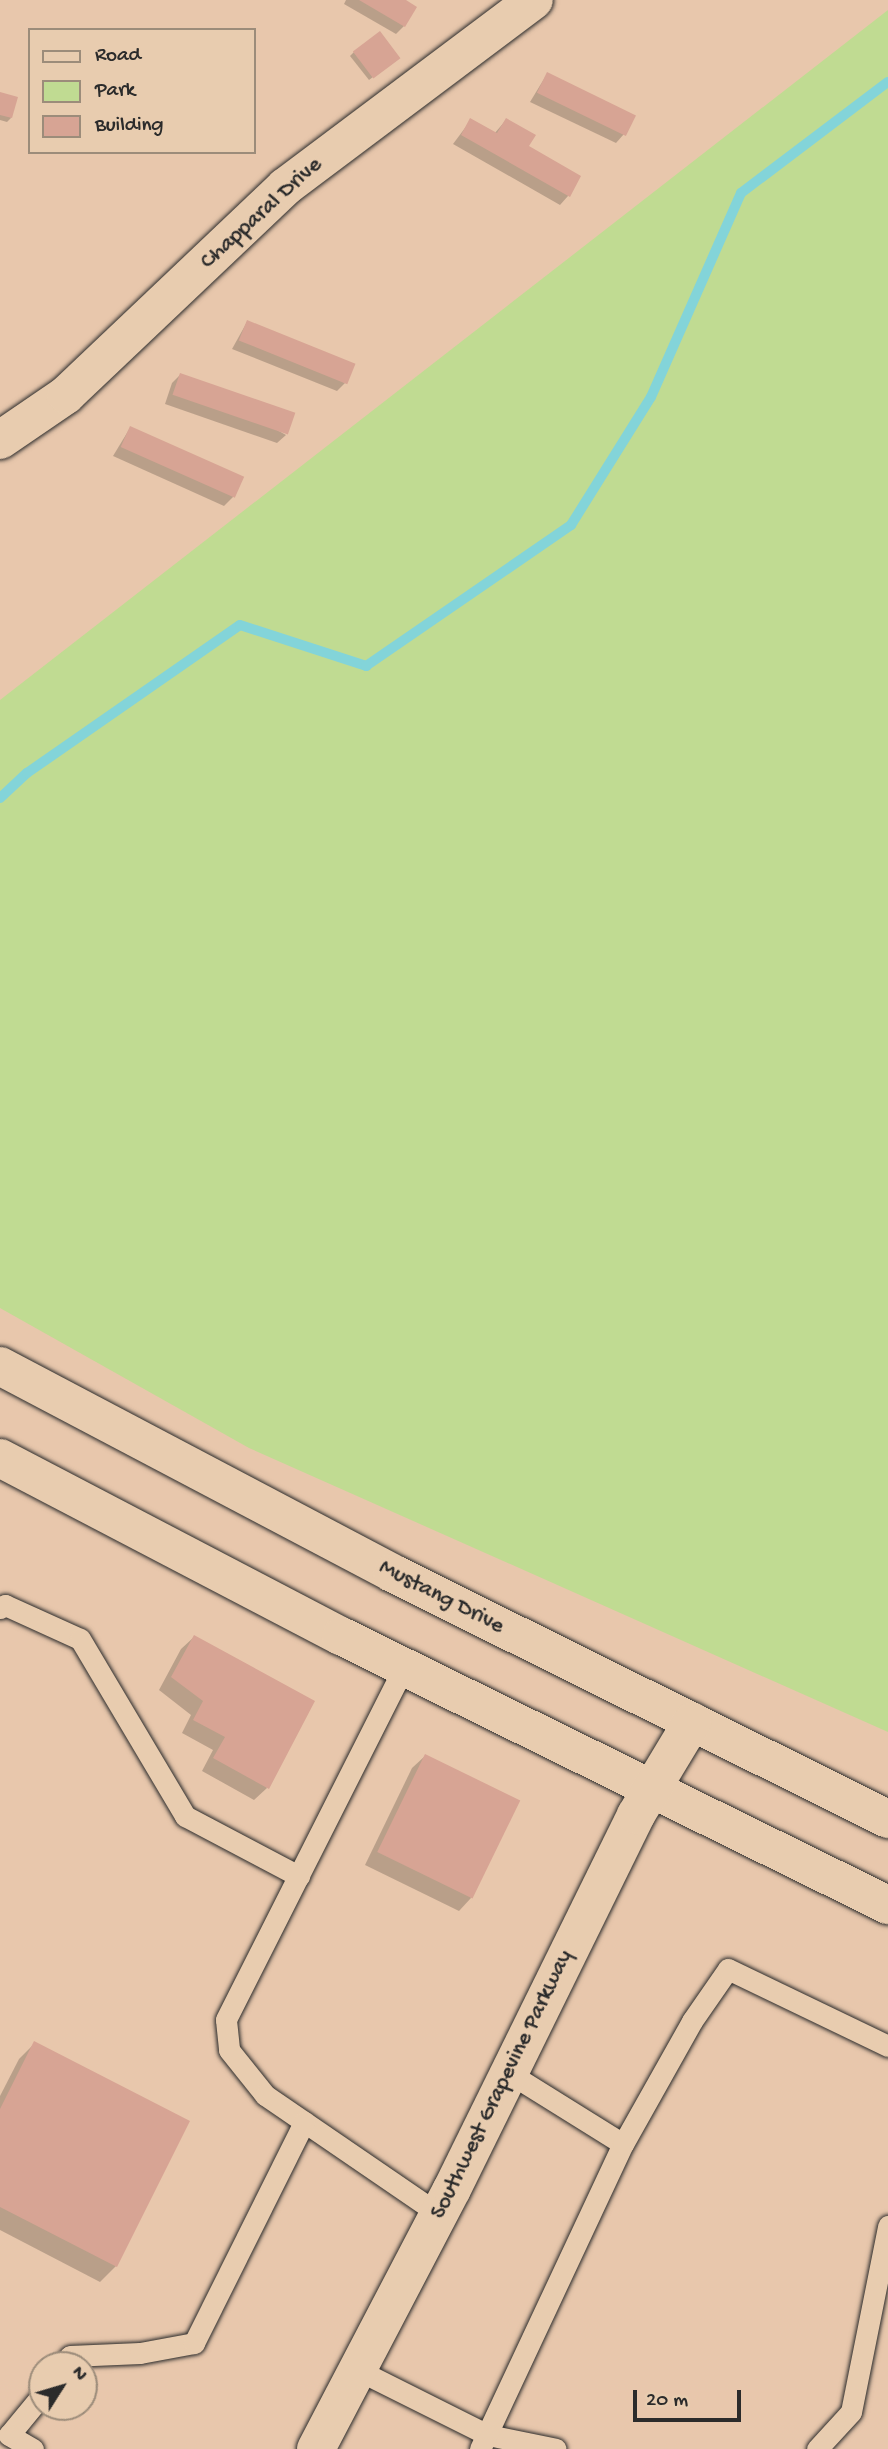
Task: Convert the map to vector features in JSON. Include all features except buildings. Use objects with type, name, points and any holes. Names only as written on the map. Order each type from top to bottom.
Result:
[{"type":"main road","name":"Chapparal Drive","points":[[0,440],[66,396],[285,187],[534,0]]},
{"type":"main road","name":"Mustang Drive","points":[[3,1372],[392,1573],[888,1819]]},
{"type":"main road","points":[[0,1458],[404,1667],[653,1786],[888,1905]]},
{"type":"main road","name":"Southwest Grapevine Parkway","points":[[316,2449],[439,2214],[653,1786],[692,1722]]},
{"type":"lane","points":[[0,1608],[5,1605],[80,1639],[185,1816],[299,1876]]},
{"type":"lane","points":[[404,1667],[226,2020],[229,2050],[265,2095],[439,2214]]},
{"type":"lane","points":[[484,2442],[623,2144],[692,2021],[728,1969],[888,2046]]},
{"type":"lane","points":[[509,2073],[623,2144]]},
{"type":"lane","points":[[98,2355],[140,2353],[194,2343],[304,2122]]},
{"type":"lane","points":[[817,2449],[851,2412],[888,2226]]},
{"type":"lane","points":[[358,2370],[484,2442],[556,2449]]},
{"type":"lane","points":[[28,2410],[3,2438],[33,2449]]},
{"type":"green space","points":[[888,10],[888,1732],[249,1448],[0,1308],[0,700]]},
{"type":"waterway","points":[[0,798],[27,773],[240,625],[366,666],[571,525],[651,397],[741,193],[888,82]]}]
